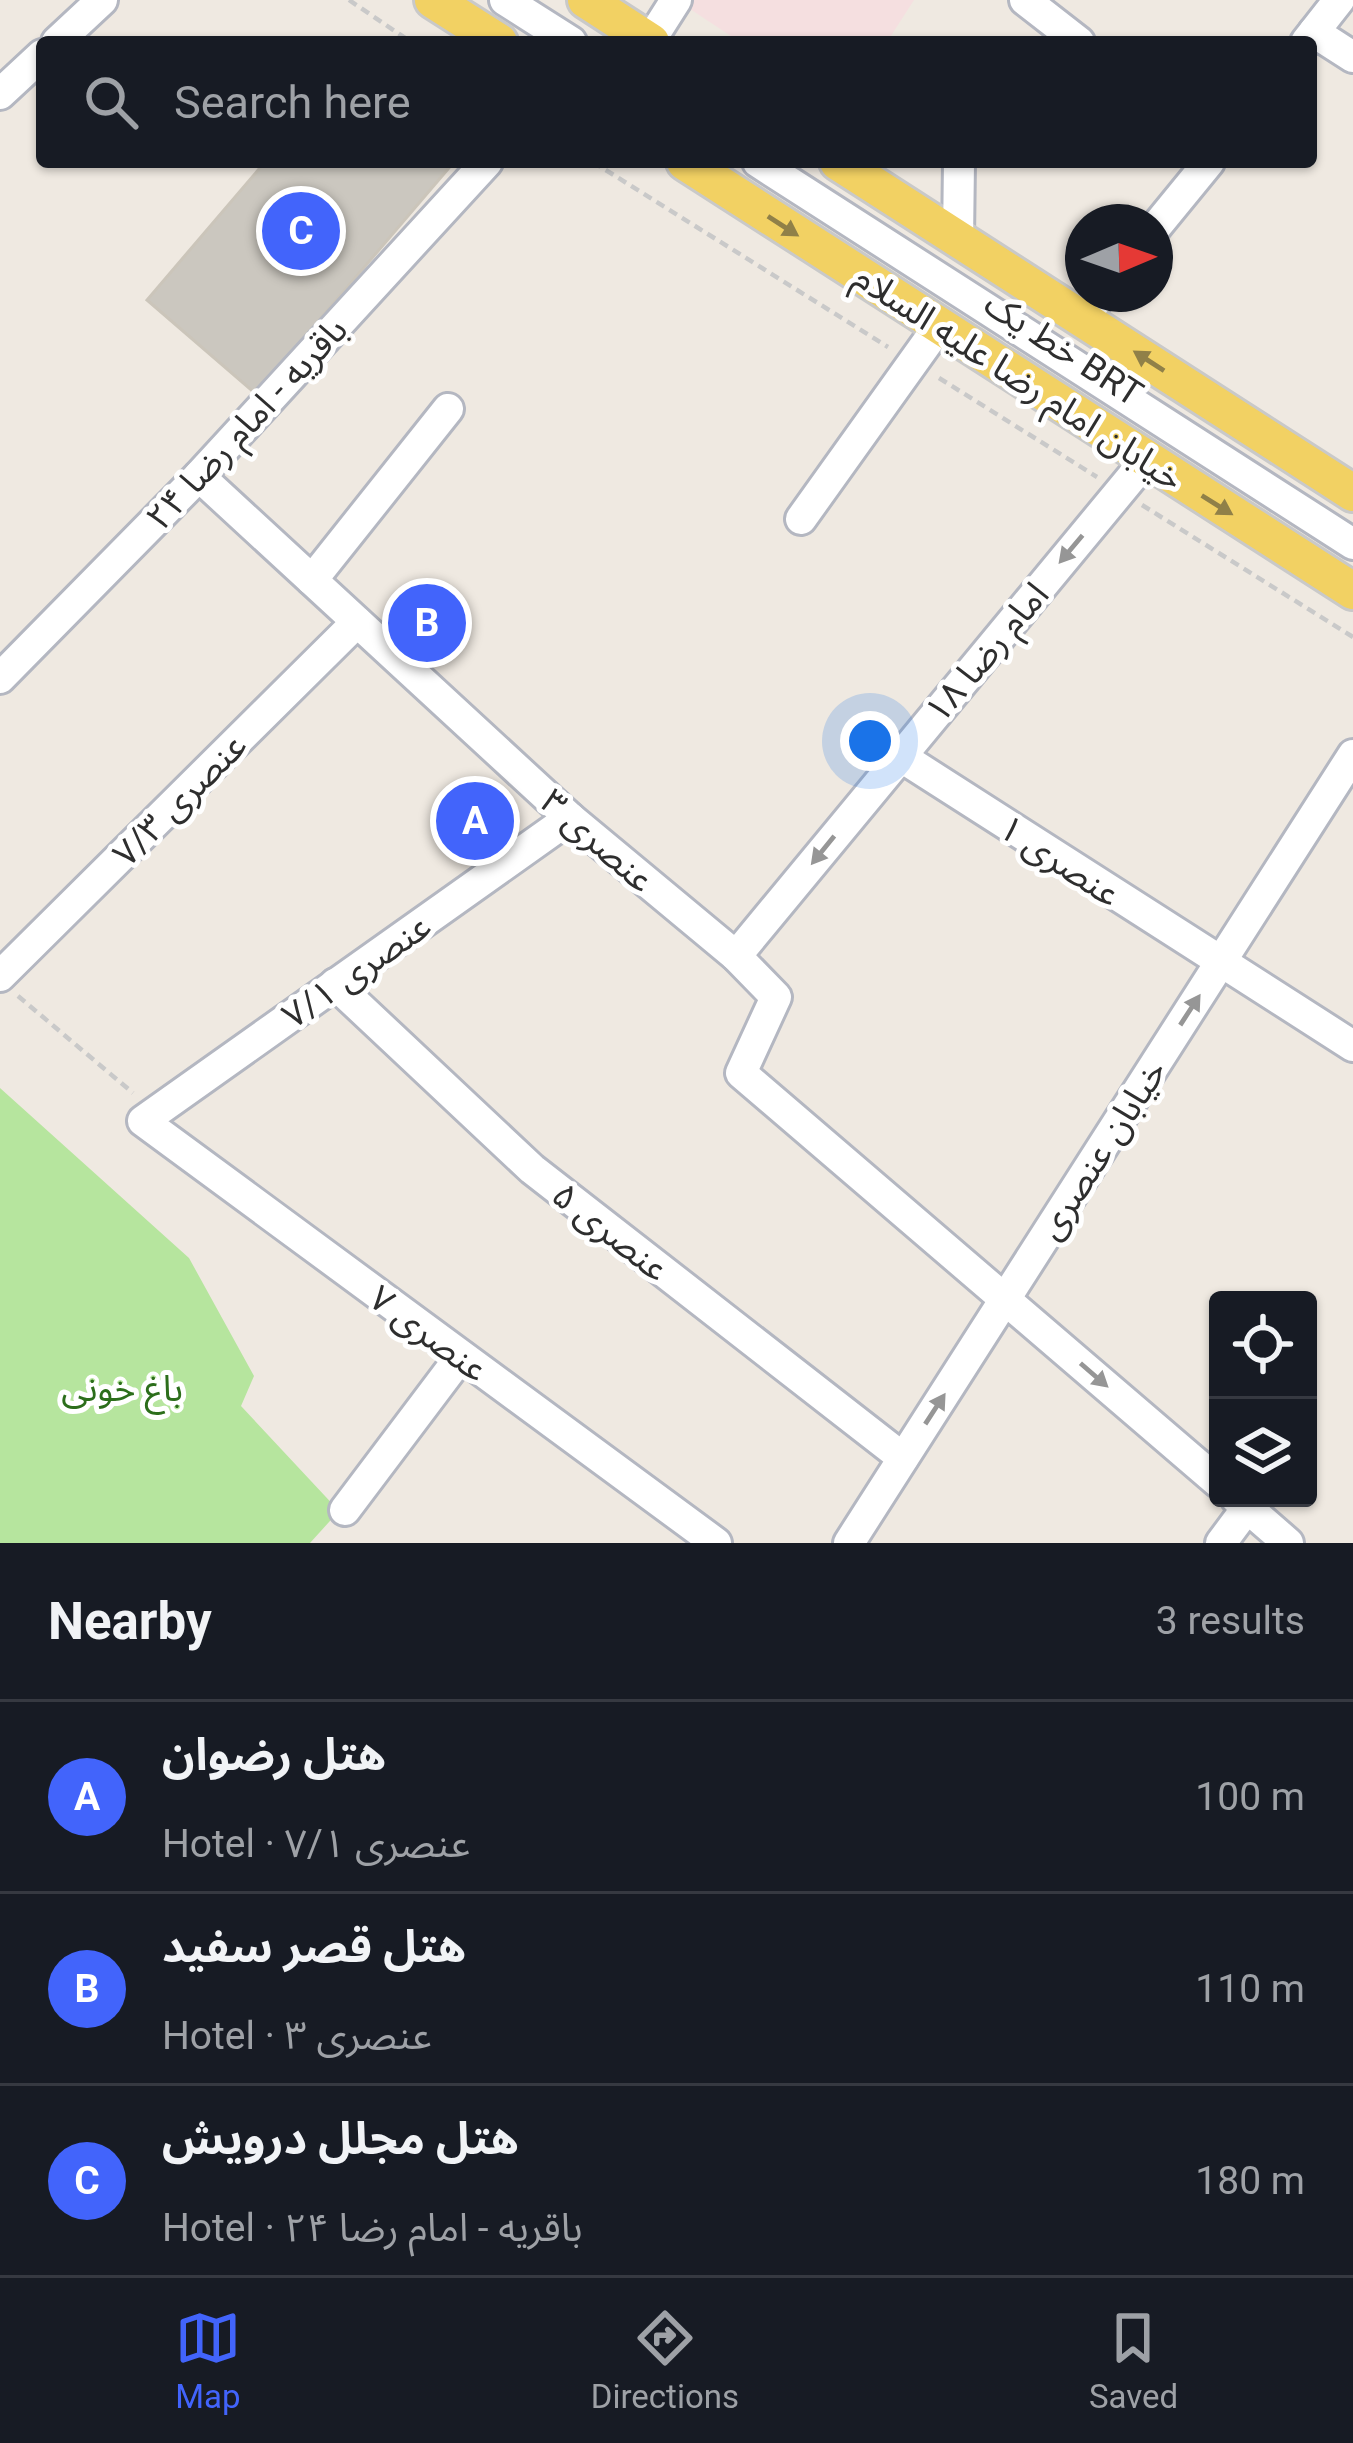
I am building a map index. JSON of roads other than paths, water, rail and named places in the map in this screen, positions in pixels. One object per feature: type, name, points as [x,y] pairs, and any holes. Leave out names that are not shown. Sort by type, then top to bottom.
[{"type":"main road","points":[[433,0],[490,36]]},
{"type":"main road","points":[[586,0],[642,36]]},
{"type":"main road","name":"خیابان امام رضا علیه السلام","points":[[694,168],[1353,591]]},
{"type":"main road","points":[[847,168],[958,239],[1065,292]]},
{"type":"main road","points":[[1100,312],[1353,493]]},
{"type":"street","points":[[63,36],[102,0]]},
{"type":"street","points":[[505,0],[562,36]]},
{"type":"street","points":[[524,0],[581,36]]},
{"type":"street","points":[[655,36],[676,0]]},
{"type":"street","points":[[1025,0],[1071,36]]},
{"type":"street","points":[[1311,36],[1339,0]]},
{"type":"street","points":[[1317,40],[1353,57]]},
{"type":"street","points":[[0,94],[36,61]]},
{"type":"street","name":"باقریه - امام رضا ۲۴","points":[[0,678],[199,476],[481,168]]},
{"type":"street","name":"خط یک BRT","points":[[767,168],[1353,544]]},
{"type":"street","name":"خط یک BRT","points":[[785,168],[1353,534]]},
{"type":"street","points":[[958,239],[959,168]]},
{"type":"street","points":[[1173,206],[1204,168]]},
{"type":"street","points":[[800,519],[939,326]]},
{"type":"street","points":[[312,580],[448,409]]},
{"type":"street","name":"امام رضا ۱۸","points":[[736,956],[1146,460]]},
{"type":"street","name":"عنصری ۳","points":[[199,476],[570,818],[736,956],[776,997],[741,1073],[1005,1298]]},
{"type":"street","name":"عنصری ۷/۳","points":[[9,986],[357,622]]},
{"type":"street","name":"خیابان عنصری","points":[[849,1543],[1353,755]]},
{"type":"street","name":"عنصری ۱","points":[[900,756],[1353,1046]]},
{"type":"street","name":"عنصری ۷/۱","points":[[149,1117],[570,818]]},
{"type":"street","name":"عنصری ۵","points":[[335,984],[532,1169],[903,1458]]},
{"type":"street","name":"عنصری ۷","points":[[149,1117],[461,1356],[716,1543]]},
{"type":"street","points":[[1005,1298],[1209,1475]]},
{"type":"street","points":[[345,1510],[461,1356]]},
{"type":"street","points":[[1221,1543],[1240,1507]]},
{"type":"street","points":[[1247,1507],[1288,1543]]},
{"type":"place","name":"هتل مجلل درویش","points":[[301,231]]},
{"type":"place","name":"هتل قصر سفید","points":[[427,623]]},
{"type":"place","name":"هتل رضوان","points":[[475,821]]},
{"type":"park label","name":"باغ خونی","points":[[122,1388]]}]
